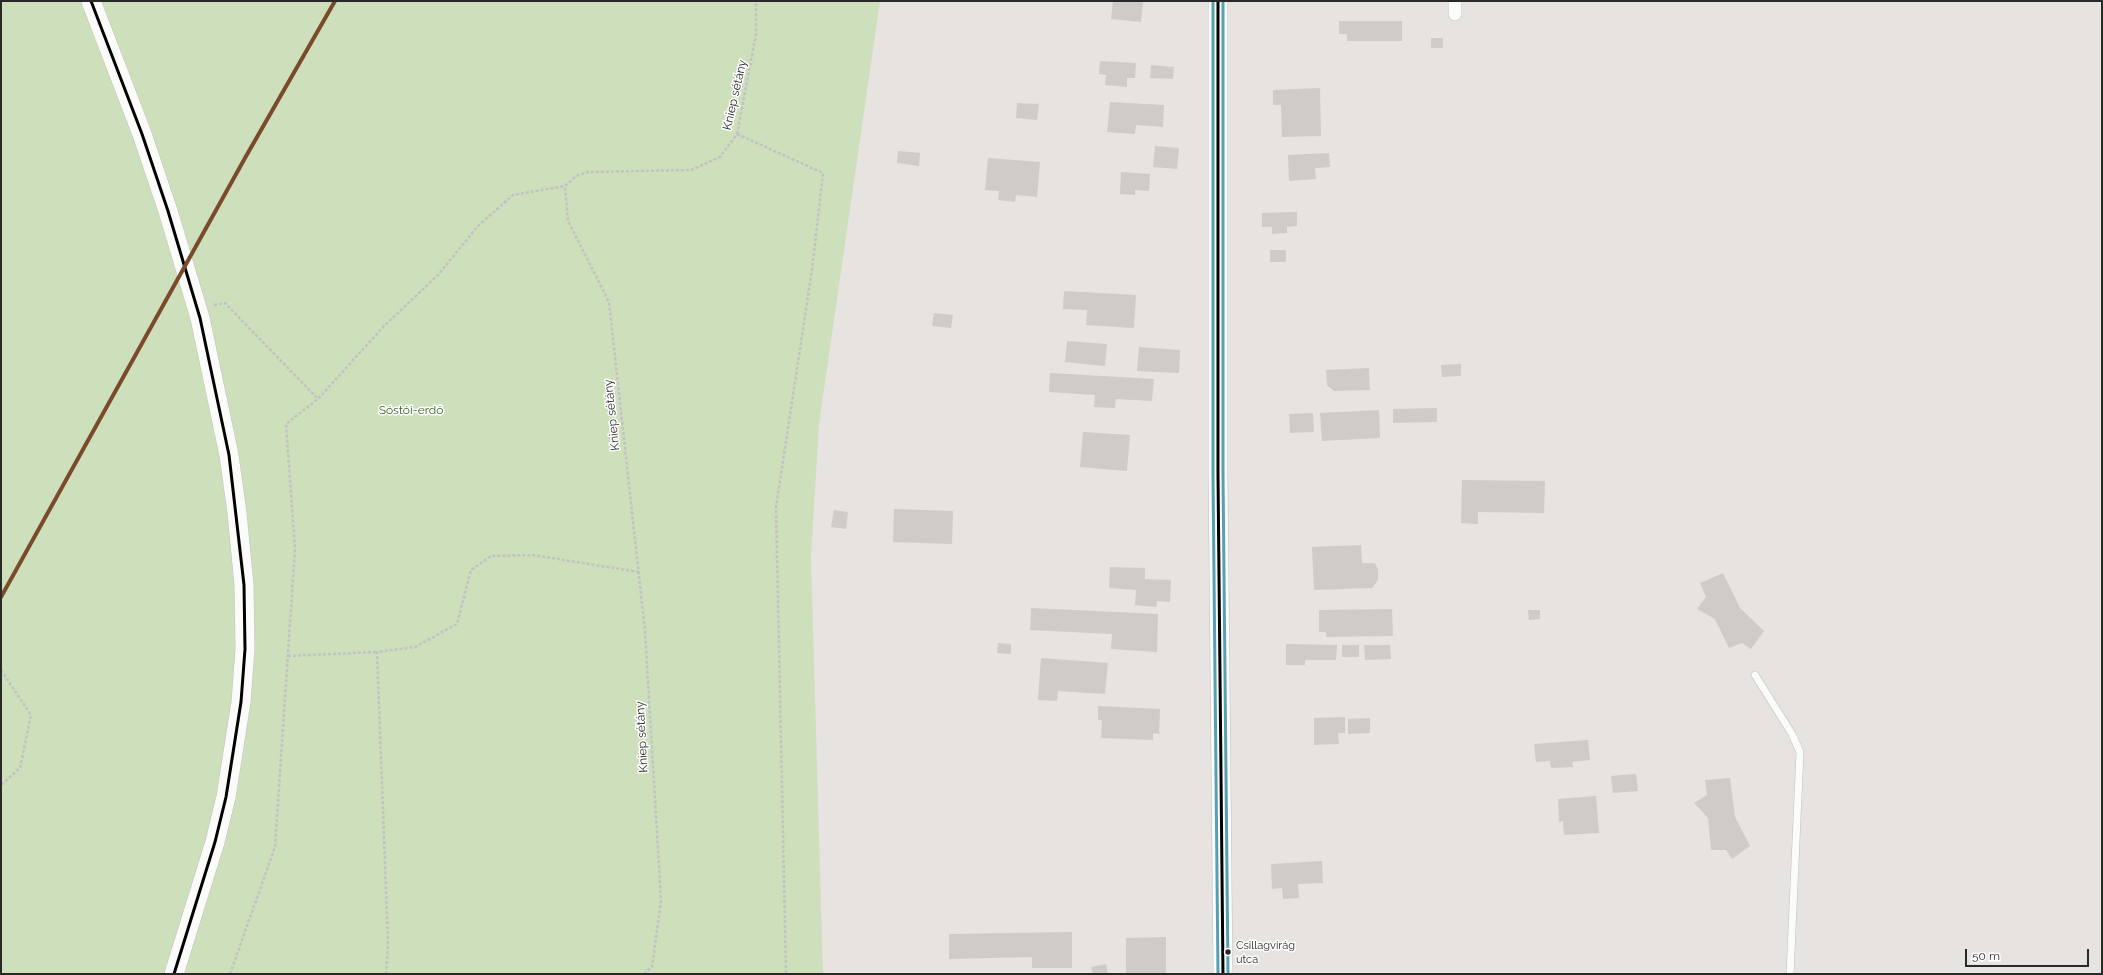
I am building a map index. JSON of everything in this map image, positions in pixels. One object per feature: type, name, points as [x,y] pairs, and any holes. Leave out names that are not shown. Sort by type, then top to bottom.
[{"type":"main road","points":[[91,1],[142,134],[168,211],[200,318],[229,455],[237,513],[244,585],[245,649],[241,702],[226,797],[215,842],[174,974]]},
{"type":"main road","points":[[1218,1],[1218,475],[1223,974]]},
{"type":"street","points":[[1455,1],[1455,14]]},
{"type":"lane","points":[[1755,675],[1792,734],[1800,752],[1790,974]]},
{"type":"path","name":"Kniep sétány","points":[[644,974],[652,967],[661,900],[645,631],[609,302],[568,221],[565,186],[576,176],[588,172],[691,170],[720,157],[737,134],[756,34],[756,1]]},
{"type":"path","points":[[737,134],[823,172],[812,270],[776,507],[786,974]]},
{"type":"path","points":[[230,974],[275,847],[295,549],[286,424],[318,400],[384,326],[438,275],[478,226],[507,200],[513,195],[565,186]]},
{"type":"path","points":[[224,302],[318,400]]},
{"type":"path","points":[[288,656],[377,652],[415,648],[457,624],[471,570],[491,556],[533,555],[639,572]]},
{"type":"path","points":[[377,652],[388,944],[386,974]]},
{"type":"path","points":[[1,670],[30,715],[20,768],[1,785]]},
{"type":"green space","name":"Sóstói-erdő","points":[[1,1],[880,1],[819,424],[811,557],[823,974],[1,974]]},
{"type":"building","points":[[1113,1],[1143,1],[1141,22],[1111,19]]},
{"type":"building","points":[[1339,21],[1402,21],[1402,41],[1347,41],[1347,34],[1339,34]]},
{"type":"building","points":[[1431,38],[1443,38],[1443,48],[1431,48]]},
{"type":"building","points":[[1100,61],[1136,63],[1135,78],[1127,78],[1127,87],[1105,85],[1106,75],[1099,74]]},
{"type":"building","points":[[1151,65],[1174,67],[1173,79],[1150,78]]},
{"type":"building","points":[[1320,88],[1321,136],[1282,137],[1281,105],[1273,105],[1273,90]]},
{"type":"building","points":[[1110,102],[1164,105],[1163,127],[1136,125],[1135,134],[1107,132]]},
{"type":"building","points":[[1017,103],[1039,104],[1037,120],[1016,118]]},
{"type":"building","points":[[1155,146],[1179,148],[1177,169],[1153,167]]},
{"type":"building","points":[[898,151],[920,153],[919,166],[897,163]]},
{"type":"building","points":[[1329,153],[1330,167],[1315,168],[1316,179],[1289,181],[1288,155]]},
{"type":"building","points":[[988,158],[1040,162],[1037,197],[1016,195],[1015,202],[998,200],[999,191],[985,190]]},
{"type":"building","points":[[1121,172],[1150,174],[1149,191],[1135,190],[1135,195],[1120,194]]},
{"type":"building","points":[[1297,212],[1297,226],[1287,227],[1287,233],[1272,234],[1272,227],[1262,227],[1262,213]]},
{"type":"building","points":[[1270,250],[1286,250],[1286,262],[1270,262]]},
{"type":"building","points":[[1064,291],[1136,295],[1134,328],[1086,325],[1087,310],[1063,309]]},
{"type":"building","points":[[934,313],[953,315],[951,328],[932,326]]},
{"type":"building","points":[[1067,341],[1107,344],[1105,366],[1065,362]]},
{"type":"building","points":[[1139,347],[1180,350],[1179,373],[1137,371]]},
{"type":"building","points":[[1461,364],[1461,376],[1442,377],[1441,365]]},
{"type":"building","points":[[1369,368],[1370,390],[1334,391],[1327,385],[1326,370]]},
{"type":"building","points":[[1050,373],[1154,379],[1152,401],[1116,399],[1115,408],[1094,407],[1095,395],[1049,392]]},
{"type":"building","points":[[1437,408],[1437,422],[1393,423],[1393,409]]},
{"type":"building","points":[[1379,410],[1380,438],[1322,441],[1320,413]]},
{"type":"building","points":[[1313,413],[1314,432],[1290,433],[1289,414]]},
{"type":"building","points":[[1083,432],[1130,435],[1127,471],[1080,467]]},
{"type":"building","points":[[1462,480],[1545,481],[1544,513],[1478,512],[1478,524],[1461,523]]},
{"type":"building","points":[[894,509],[953,511],[952,544],[893,542]]},
{"type":"building","points":[[834,510],[848,512],[846,529],[831,527]]},
{"type":"building","points":[[1361,545],[1362,563],[1375,563],[1378,570],[1378,580],[1372,588],[1314,590],[1312,547]]},
{"type":"building","points":[[1110,567],[1145,568],[1145,579],[1171,580],[1170,602],[1157,601],[1156,607],[1135,605],[1136,590],[1109,588]]},
{"type":"building","points":[[1723,573],[1740,608],[1764,631],[1751,649],[1742,643],[1729,648],[1715,619],[1697,609],[1706,597],[1700,583]]},
{"type":"building","points":[[1031,608],[1158,614],[1157,652],[1111,649],[1112,634],[1030,630]]},
{"type":"building","points":[[1392,609],[1393,636],[1326,637],[1326,632],[1319,632],[1319,610]]},
{"type":"building","points":[[1528,610],[1540,610],[1540,619],[1529,620]]},
{"type":"building","points":[[998,643],[1011,644],[1011,654],[997,653]]},
{"type":"building","points":[[1286,644],[1337,645],[1336,660],[1305,660],[1305,665],[1286,665]]},
{"type":"building","points":[[1342,645],[1359,645],[1359,657],[1342,657]]},
{"type":"building","points":[[1364,645],[1390,645],[1391,659],[1365,660]]},
{"type":"building","points":[[1041,658],[1108,663],[1105,694],[1058,691],[1057,701],[1038,700]]},
{"type":"building","points":[[1098,706],[1160,709],[1159,734],[1153,733],[1153,740],[1101,738],[1102,720],[1098,720]]},
{"type":"building","points":[[1345,717],[1345,733],[1338,733],[1339,744],[1314,745],[1314,718]]},
{"type":"building","points":[[1370,718],[1370,733],[1348,734],[1348,719]]},
{"type":"building","points":[[1588,740],[1590,760],[1572,762],[1573,767],[1551,768],[1550,761],[1536,762],[1534,744]]},
{"type":"building","points":[[1636,774],[1638,791],[1613,793],[1611,776]]},
{"type":"building","points":[[1730,778],[1735,817],[1750,846],[1732,859],[1726,850],[1711,850],[1708,818],[1694,803],[1707,795],[1705,780]]},
{"type":"building","points":[[1596,796],[1599,833],[1564,835],[1563,821],[1559,822],[1558,799]]},
{"type":"building","points":[[1322,861],[1323,883],[1298,884],[1299,898],[1283,899],[1282,888],[1272,889],[1271,864]]},
{"type":"building","points":[[1072,932],[1072,968],[1032,968],[1032,957],[949,959],[949,934]]},
{"type":"building","points":[[1166,937],[1166,973],[1126,973],[1126,938]]},
{"type":"building","points":[[1106,964],[1108,974],[1093,974],[1091,967]]},
{"type":"transit line","points":[[91,1],[142,134],[168,211],[200,318],[229,455],[244,585],[245,649],[241,702],[226,797],[215,842],[174,974]]},
{"type":"transit line","points":[[1,597],[245,158],[335,1]]},
{"type":"transit line","points":[[1213,1],[1213,475],[1218,974]]},
{"type":"transit line","points":[[1218,1],[1218,475],[1223,974]]},
{"type":"transit line","points":[[1223,1],[1223,475],[1228,974]]},
{"type":"place","name":"Csillagvirág utca","points":[[1228,952]]}]
